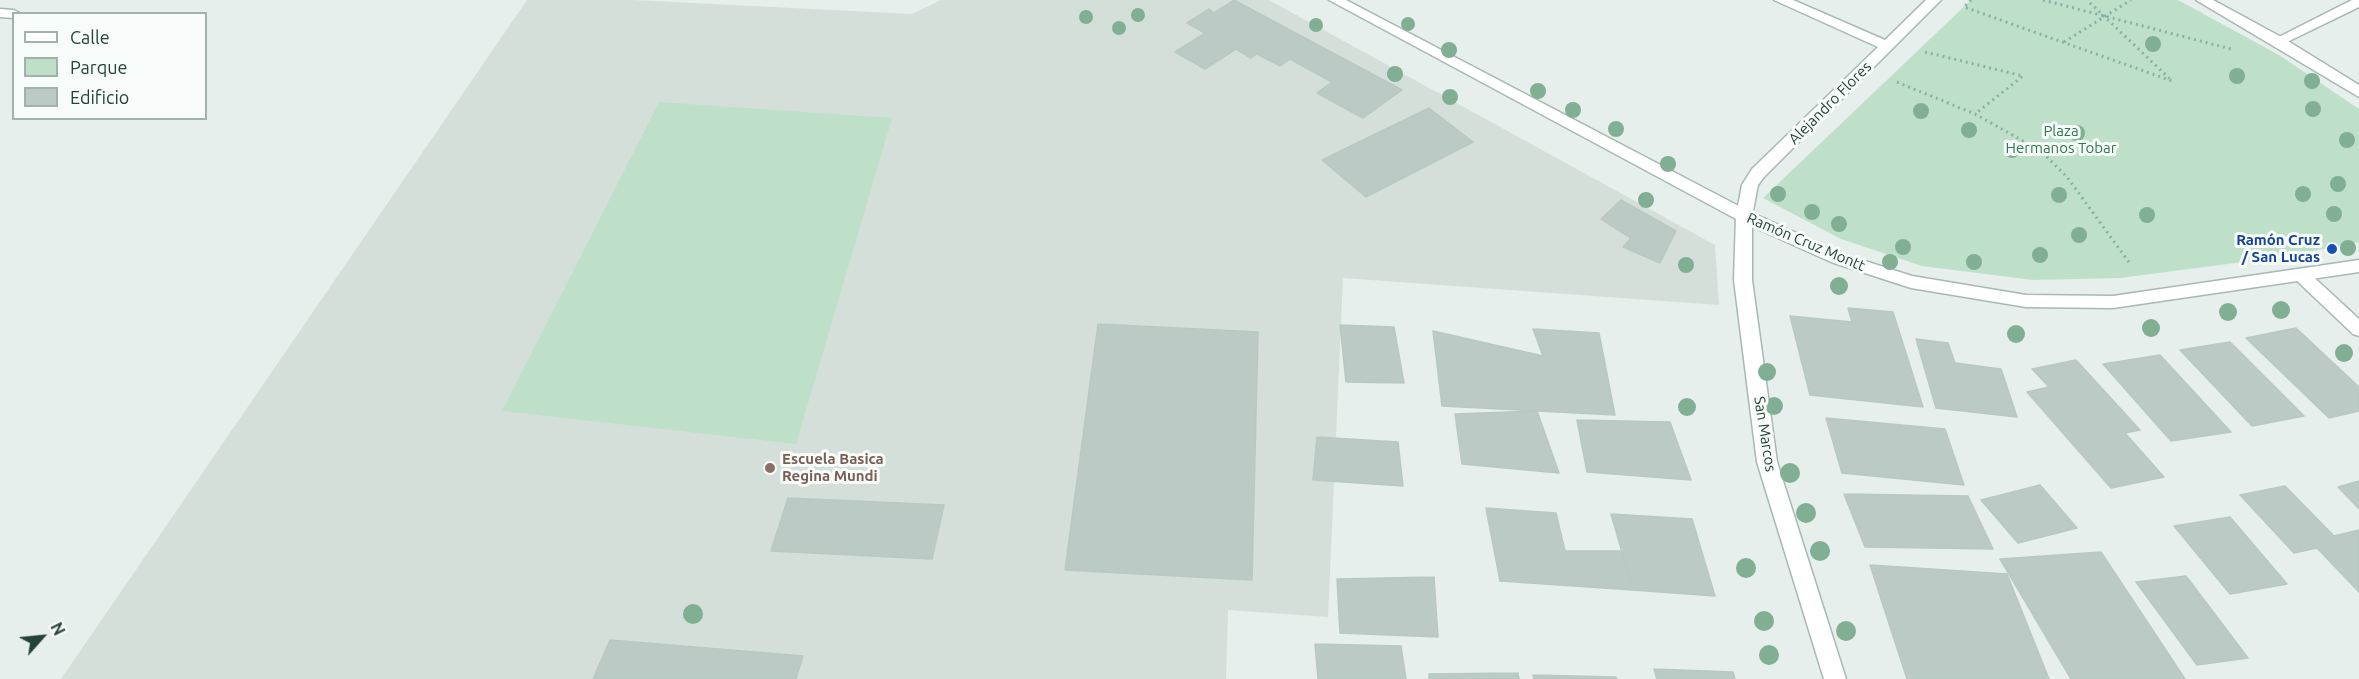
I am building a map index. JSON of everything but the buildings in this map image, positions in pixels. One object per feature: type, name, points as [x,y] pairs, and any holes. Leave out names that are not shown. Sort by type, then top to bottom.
[{"type":"street","name":"Ramón Cruz Montt","points":[[1336,0],[1744,216],[1811,247],[1876,271],[1947,290],[2026,301],[2113,302],[2359,266]]},
{"type":"street","points":[[1781,0],[1887,46]]},
{"type":"street","name":"Alejandro Flores","points":[[1744,216],[1750,184],[1758,173],[1934,0]]},
{"type":"street","points":[[2203,0],[2278,41],[2359,92]]},
{"type":"street","points":[[2278,41],[2359,2]]},
{"type":"street","name":"San Marcos","points":[[1744,216],[1743,280],[1767,462],[1835,679]]},
{"type":"street","points":[[2301,276],[2359,329]]},
{"type":"path","points":[[1971,0],[1964,7],[2172,81],[2087,0]]},
{"type":"path","points":[[2043,0],[2240,51]]},
{"type":"path","points":[[2063,42],[2131,0]]},
{"type":"path","points":[[1924,52],[2023,76],[1975,114]]},
{"type":"path","points":[[1897,82],[1975,114],[2041,151],[2081,195],[2131,265]]},
{"type":"shaded area","name":"Escuela Basica Regina Mundi","points":[[527,0],[633,0],[912,14],[941,0],[1269,0],[1715,245],[1719,305],[1343,278],[1328,617],[1228,610],[1226,679],[61,679]]},
{"type":"green space","name":"Plaza Hermanos Tobar","points":[[1971,0],[2178,0],[2279,55],[2359,109],[2359,242],[2281,257],[2120,278],[2033,280],[1922,266],[1841,239],[1763,198]]},
{"type":"green space","points":[[659,102],[892,118],[796,444],[502,411]]},
{"type":"place","name":"Ramón Cruz / San Lucas","points":[[2332,249]]},
{"type":"place","name":"Escuela Basica Regina Mundi","points":[[770,468]]}]
